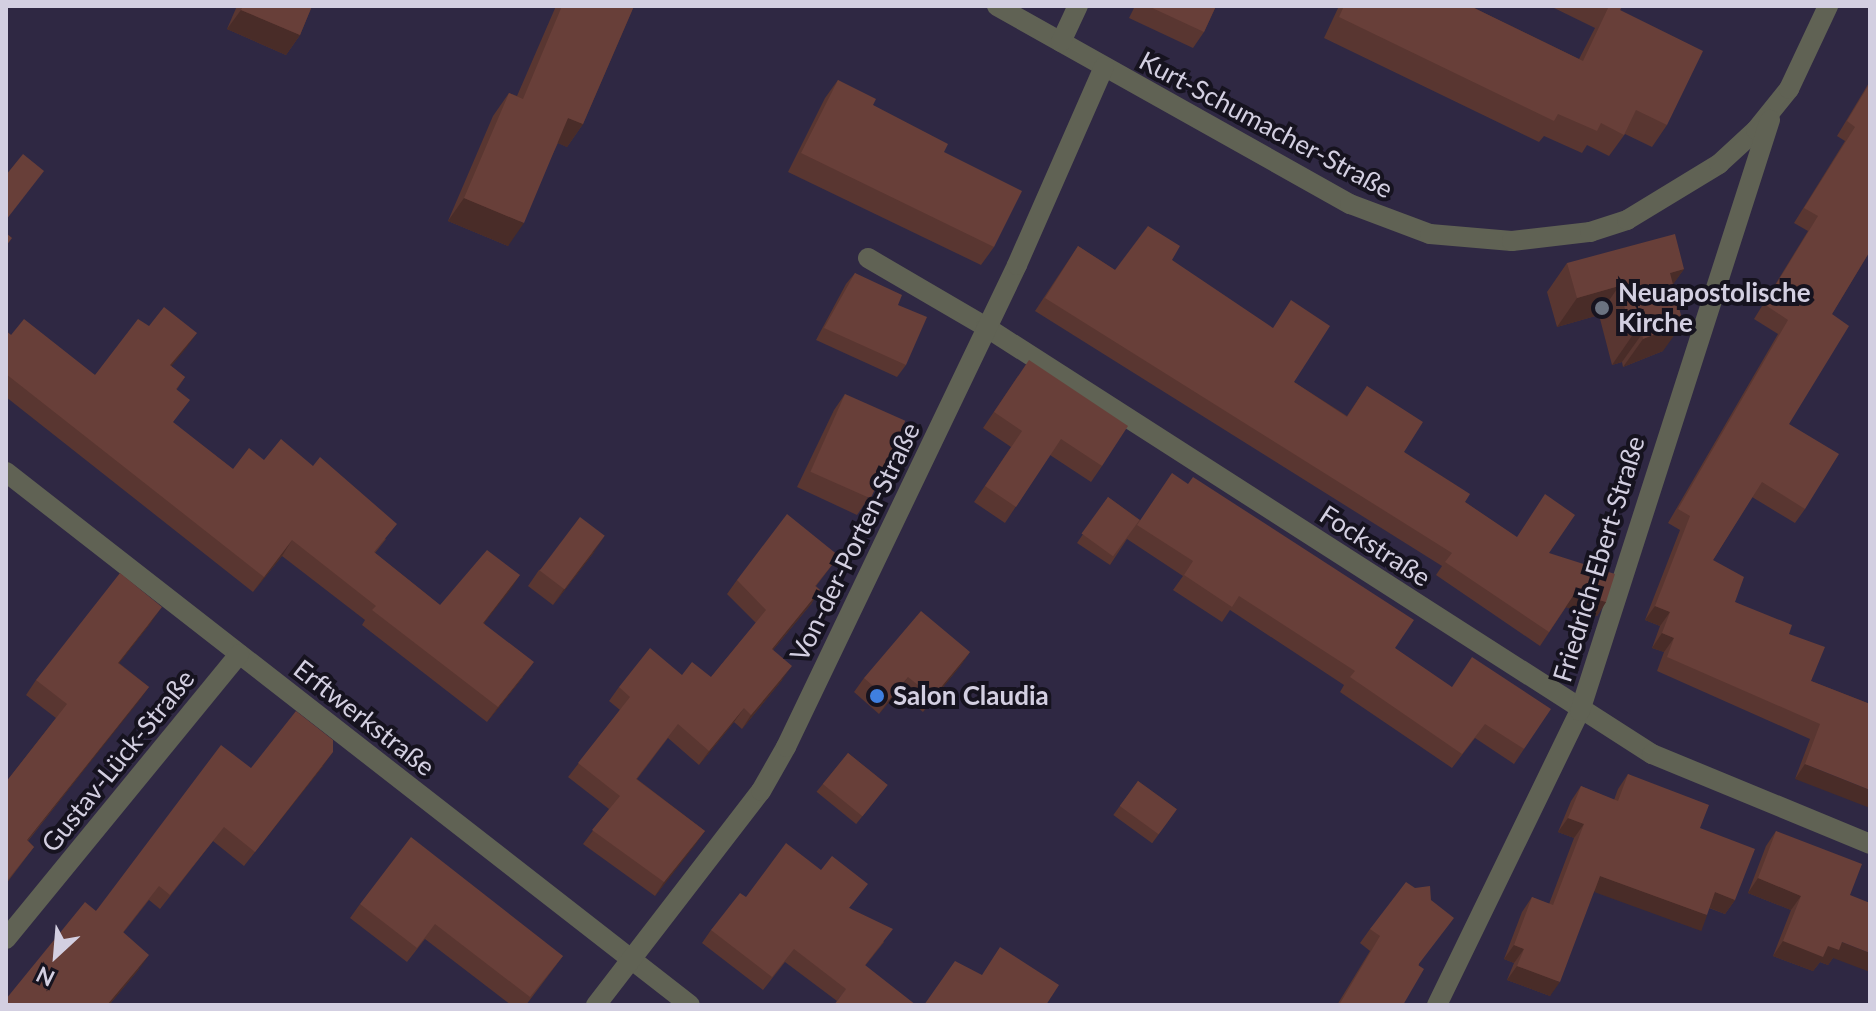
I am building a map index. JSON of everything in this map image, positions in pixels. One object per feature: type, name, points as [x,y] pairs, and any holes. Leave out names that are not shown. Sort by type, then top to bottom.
[{"type":"street","name":"Kurt-Schumacher-Straße","points":[[997,6],[1350,204],[1430,234],[1471,240],[1550,239],[1627,220],[1719,164],[1772,112],[1805,61],[1828,6]]},
{"type":"street","points":[[1061,42],[1078,6]]},
{"type":"street","name":"Von-der-Porten-Straße","points":[[596,1005],[773,771],[986,327],[1104,67]]},
{"type":"street","name":"Friedrich-Ebert-Straße","points":[[1437,1005],[1580,711],[1772,112]]},
{"type":"street","name":"Fockstraße","points":[[868,258],[986,327],[1580,711],[1689,773],[1870,844]]},
{"type":"street","name":"Erftwerkstraße","points":[[6,472],[690,1005]]},
{"type":"street","name":"Gustav-Lück-Straße","points":[[6,939],[239,654]]},
{"type":"building","points":[[243,6],[312,6],[300,35],[241,10]]},
{"type":"building","points":[[562,6],[634,6],[583,124],[568,118],[524,223],[464,198],[509,93],[523,99]]},
{"type":"building","points":[[1148,6],[1216,6],[1204,32]]},
{"type":"building","points":[[1344,6],[1470,6],[1583,61],[1609,6],[1622,6],[1620,10],[1703,51],[1667,125],[1636,110],[1624,135],[1601,123],[1597,131],[1558,114],[1554,121],[1339,17]]},
{"type":"building","points":[[838,80],[876,99],[873,105],[948,144],[944,152],[1022,191],[994,247],[801,153]]},
{"type":"building","points":[[1870,83],[1870,251],[1832,314],[1849,326],[1789,424],[1839,454],[1805,509],[1762,482],[1713,560],[1744,577],[1735,602],[1792,625],[1789,634],[1825,647],[1811,681],[1870,704],[1870,790],[1805,764],[1820,724],[1667,657],[1674,638],[1662,633],[1670,612],[1655,606],[1690,516],[1678,509],[1788,320],[1764,304],[1818,216],[1804,208],[1855,127],[1847,121]]},
{"type":"building","points":[[23,154],[44,171],[6,220],[6,175]]},
{"type":"building","points":[[1148,226],[1180,246],[1172,260],[1273,328],[1291,300],[1330,326],[1294,382],[1347,417],[1367,386],[1423,422],[1404,452],[1470,494],[1465,502],[1517,537],[1545,494],[1575,515],[1549,553],[1615,574],[1606,602],[1575,593],[1549,632],[1445,562],[1452,553],[1045,298],[1078,246],[1115,270]]},
{"type":"building","points":[[1675,234],[1684,269],[1670,273],[1683,323],[1643,339],[1642,334],[1632,336],[1619,286],[1577,298],[1567,263]]},
{"type":"building","points":[[855,273],[902,295],[898,305],[927,317],[906,365],[824,328]]},
{"type":"building","points":[[164,307],[197,333],[170,365],[185,377],[176,389],[190,400],[173,422],[233,469],[249,448],[264,460],[281,439],[313,466],[320,457],[397,524],[374,552],[440,605],[487,550],[520,575],[483,623],[534,662],[498,707],[372,610],[376,606],[292,540],[264,577],[6,374],[6,331],[11,335],[24,319],[95,375],[138,319],[149,326]]},
{"type":"building","points":[[1029,360],[1128,426],[1102,466],[1061,439],[1016,507],[985,486],[1022,431],[994,412]]},
{"type":"building","points":[[845,394],[905,421],[871,498],[810,472]]},
{"type":"building","points":[[1172,473],[1188,484],[1193,477],[1414,620],[1395,648],[1452,687],[1472,657],[1551,709],[1524,749],[1485,724],[1462,754],[1350,677],[1355,671],[1239,596],[1232,607],[1184,575],[1193,561],[1137,525]]},
{"type":"building","points":[[1108,497],[1140,520],[1113,556],[1082,533]]},
{"type":"building","points":[[787,514],[839,556],[815,586],[820,590],[772,649],[792,666],[751,715],[744,708],[709,751],[678,724],[636,779],[705,831],[664,882],[592,830],[620,796],[578,763],[630,697],[619,687],[650,648],[682,675],[692,662],[711,677],[766,610],[737,580]]},
{"type":"building","points":[[580,517],[605,536],[564,589],[540,571]]},
{"type":"building","points":[[120,573],[162,607],[118,663],[149,687],[27,840],[34,847],[6,882],[6,782],[67,704],[36,680]]},
{"type":"building","points":[[921,611],[970,652],[933,697],[908,677],[889,700],[864,678]]},
{"type":"building","points":[[296,711],[333,740],[333,752],[255,852],[224,827],[170,895],[159,886],[123,932],[149,955],[107,1005],[6,1005],[6,999],[85,902],[96,911],[221,745],[251,768]]},
{"type":"building","points":[[848,753],[888,785],[862,816],[823,784]]},
{"type":"building","points":[[1628,774],[1709,805],[1700,828],[1755,849],[1735,900],[1715,892],[1707,915],[1600,876],[1560,982],[1517,966],[1524,949],[1514,945],[1532,897],[1553,905],[1584,824],[1568,818],[1581,786],[1618,801]]},
{"type":"building","points":[[1138,781],[1177,809],[1159,834],[1120,806]]},
{"type":"building","points":[[1776,831],[1862,864],[1850,895],[1870,903],[1870,953],[1842,942],[1839,950],[1828,946],[1823,957],[1783,941],[1801,896],[1758,878]]},
{"type":"building","points":[[411,837],[563,956],[530,997],[435,924],[417,948],[360,904]]},
{"type":"building","points":[[786,843],[821,870],[832,856],[868,884],[849,908],[893,929],[865,965],[916,1005],[834,1005],[846,989],[794,949],[772,977],[711,930],[740,893],[746,897]]},
{"type":"building","points":[[1406,882],[1415,888],[1430,886],[1431,900],[1454,918],[1418,965],[1424,969],[1403,1005],[1339,1005],[1380,936],[1370,929]]},
{"type":"building","points":[[1000,947],[1059,985],[1046,1005],[924,1005],[955,961],[982,975]]},
{"type":"place","name":"Neuapostolische Kirche","points":[[1602,308]]},
{"type":"place","name":"Salon Claudia","points":[[877,696]]}]
